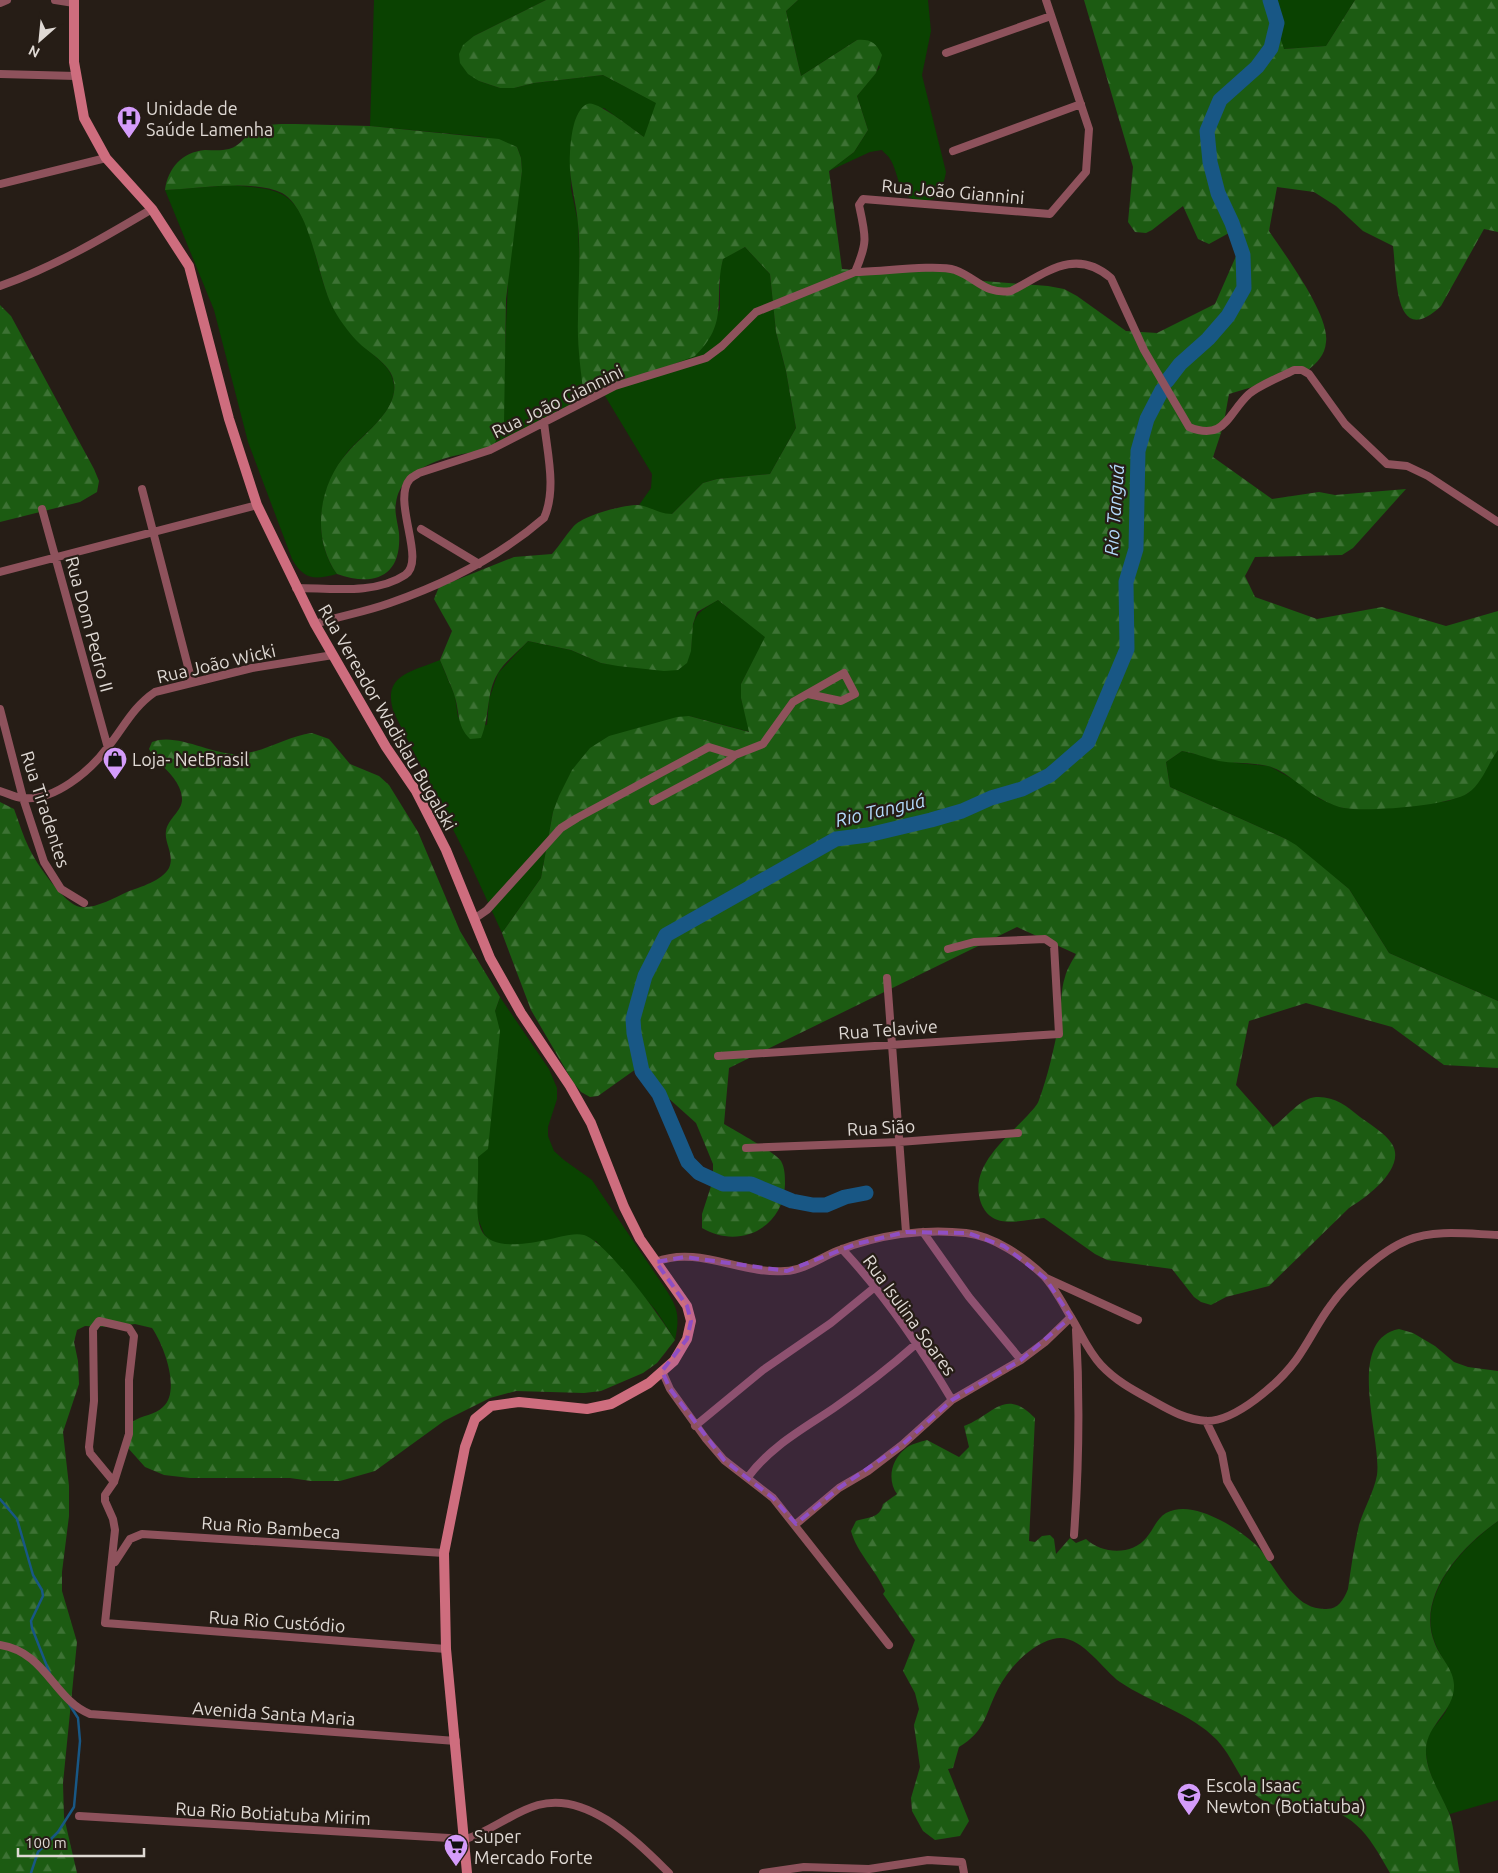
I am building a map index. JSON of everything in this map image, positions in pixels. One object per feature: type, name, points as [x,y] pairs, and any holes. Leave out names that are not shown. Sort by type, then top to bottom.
[{"type":"main road","name":"Rua Vereador Wadislau Bugalski","points":[[74,2],[74,62],[84,118],[106,158],[152,209],[189,266],[229,419],[257,505],[315,624],[386,747],[416,791],[446,850],[490,958],[521,1013],[570,1086],[591,1123],[624,1206],[640,1239],[687,1306],[691,1321],[687,1339],[674,1360],[649,1383],[611,1404],[587,1409],[519,1402],[491,1406],[474,1419],[465,1447],[444,1553],[446,1648],[466,1839],[467,1873]]},
{"type":"street","points":[[0,3],[7,0]]},
{"type":"street","points":[[55,0],[74,2]]},
{"type":"street","name":"Rua João Giannini","points":[[296,588],[368,586],[382,584],[406,574],[411,568],[412,560],[406,516],[405,490],[409,480],[419,473],[490,450],[615,386],[706,358],[722,346],[756,312],[855,272],[865,247],[865,234],[858,206],[863,199],[1050,214],[1086,172],[1089,129],[1046,0]]},
{"type":"street","points":[[946,53],[1051,16]]},
{"type":"street","points":[[0,74],[76,76]]},
{"type":"street","points":[[953,151],[1081,104]]},
{"type":"street","points":[[0,184],[106,158]]},
{"type":"street","points":[[0,286],[32,275],[84,249],[152,209]]},
{"type":"street","points":[[855,272],[947,268],[970,278],[988,290],[1000,292],[1011,290],[1070,262],[1086,263],[1102,270],[1110,278],[1144,350],[1189,427],[1200,432],[1213,432],[1230,419],[1250,393],[1294,370],[1302,370],[1309,374],[1345,424],[1387,464],[1407,466],[1428,476],[1498,522]]},
{"type":"street","points":[[315,624],[388,604],[438,585],[479,564],[544,518],[548,509],[550,483],[544,422]]},
{"type":"street","points":[[142,489],[192,682]]},
{"type":"street","points":[[0,572],[257,505]]},
{"type":"street","name":"Rua Dom Pedro II","points":[[42,509],[108,748]]},
{"type":"street","points":[[421,529],[479,564]]},
{"type":"street","name":"Rua João Wicki","points":[[0,791],[23,798],[55,792],[90,767],[108,748],[142,702],[155,692],[252,668],[333,655]]},
{"type":"street","points":[[654,801],[728,761],[735,755],[763,744],[793,702],[844,673],[855,694],[841,702],[808,694]]},
{"type":"street","name":"Rua Tiradentes","points":[[0,709],[23,798],[44,862],[61,889],[84,904]]},
{"type":"street","points":[[474,919],[487,910],[561,828],[709,747],[735,755]]},
{"type":"street","name":"Rua Telavive","points":[[718,1056],[892,1043],[1059,1034],[1054,945],[1045,939],[992,941],[974,942],[948,949]]},
{"type":"street","points":[[887,978],[906,1232]]},
{"type":"street","name":"Rua Sião","points":[[746,1148],[899,1142],[1018,1133]]},
{"type":"street","points":[[656,1262],[669,1256],[685,1257],[770,1271],[787,1271],[803,1267],[842,1249],[906,1232],[968,1233],[1004,1246],[1045,1278],[1138,1320]]},
{"type":"street","points":[[923,1232],[969,1297],[1021,1360]]},
{"type":"street","points":[[1045,1278],[1071,1317],[1076,1330],[1100,1364],[1124,1385],[1181,1416],[1206,1421],[1224,1418],[1252,1404],[1295,1362],[1332,1302],[1382,1254],[1408,1240],[1417,1238],[1444,1234],[1498,1235]]},
{"type":"street","name":"Rua Isulina Soares","points":[[842,1249],[875,1287],[916,1344],[952,1400]]},
{"type":"street","points":[[695,1426],[764,1370],[831,1323],[875,1287]]},
{"type":"street","points":[[796,1524],[839,1488],[868,1471],[902,1445],[952,1400],[1021,1360],[1045,1342],[1071,1317]]},
{"type":"street","points":[[113,1566],[115,1530],[105,1501],[105,1495],[114,1482],[130,1426],[130,1380],[134,1336],[129,1328],[99,1321],[93,1328],[94,1401],[89,1447],[90,1453],[114,1482]]},
{"type":"street","points":[[1074,1535],[1079,1462],[1080,1401],[1076,1330]]},
{"type":"street","points":[[748,1477],[757,1464],[781,1443],[870,1383],[916,1344]]},
{"type":"street","points":[[662,1371],[670,1389],[695,1426],[724,1460],[773,1498],[796,1524],[889,1645]]},
{"type":"street","points":[[1206,1421],[1222,1454],[1227,1481],[1270,1558]]},
{"type":"street","name":"Rua Rio Bambeca","points":[[113,1566],[130,1538],[142,1534],[444,1553]]},
{"type":"street","name":"Rua Rio Custódio","points":[[113,1566],[105,1623],[446,1648]]},
{"type":"street","name":"Avenida Santa Maria","points":[[0,1645],[10,1647],[25,1654],[42,1668],[73,1704],[90,1714],[456,1741]]},
{"type":"street","points":[[466,1839],[482,1834],[538,1805],[556,1802],[582,1807],[628,1832],[669,1873]]},
{"type":"street","name":"Rua Rio Botiatuba Mirim","points":[[78,1816],[466,1839]]},
{"type":"street","points":[[763,1873],[804,1867],[869,1869],[928,1860],[962,1862],[964,1873]]},
{"type":"highlighted area","points":[[906,1232],[968,1233],[1004,1246],[1045,1278],[1071,1317],[1021,1360],[952,1400],[902,1445],[839,1488],[796,1524],[773,1498],[724,1460],[670,1389],[662,1371],[687,1339],[691,1321],[687,1306],[656,1262],[685,1257],[787,1271],[856,1244]]},
{"type":"green space","points":[[374,0],[546,0],[474,36],[479,81],[500,88],[514,88],[534,83],[603,75],[657,103],[645,138],[604,108],[578,114],[570,152],[571,189],[578,222],[580,275],[578,332],[584,398],[492,449],[503,391],[509,259],[522,171],[521,158],[517,147],[484,137],[370,126]]},
{"type":"green space","points":[[546,0],[798,0],[786,11],[801,76],[857,40],[866,40],[872,43],[878,47],[882,55],[876,73],[857,96],[868,130],[854,152],[829,171],[842,269],[895,273],[917,269],[953,271],[983,281],[1064,289],[1126,331],[1157,333],[1215,304],[1240,247],[1229,233],[1209,244],[1198,239],[1183,206],[1146,233],[1135,232],[1128,222],[1133,167],[1084,0],[1267,0],[1284,49],[1326,46],[1355,0],[1498,0],[1498,232],[1484,229],[1441,306],[1426,317],[1414,320],[1406,315],[1401,304],[1393,246],[1363,231],[1336,206],[1314,192],[1277,187],[1269,231],[1314,301],[1325,330],[1325,347],[1320,358],[1308,370],[1229,394],[1223,427],[1213,457],[1272,499],[1319,492],[1335,495],[1406,489],[1353,548],[1342,555],[1255,557],[1245,576],[1255,597],[1317,619],[1382,607],[1446,626],[1498,611],[1498,750],[1473,789],[1458,798],[1408,807],[1344,808],[1333,805],[1316,796],[1283,773],[1268,766],[1219,761],[1182,751],[1166,762],[1170,787],[1286,839],[1296,845],[1349,889],[1389,953],[1498,1001],[1498,1068],[1444,1065],[1392,1027],[1306,1003],[1249,1021],[1236,1085],[1273,1127],[1304,1101],[1316,1097],[1329,1098],[1345,1106],[1382,1133],[1392,1144],[1395,1153],[1394,1163],[1389,1172],[1374,1190],[1349,1208],[1269,1286],[1226,1297],[1211,1305],[1201,1302],[1194,1297],[1172,1269],[1107,1260],[1095,1254],[1044,1218],[1008,1222],[1000,1221],[986,1212],[981,1203],[978,1190],[980,1177],[991,1155],[1038,1102],[1055,1042],[1060,1017],[1063,983],[1076,954],[1017,927],[729,1068],[724,1124],[778,1157],[785,1175],[783,1199],[777,1213],[757,1231],[744,1235],[730,1237],[702,1228],[702,1214],[713,1180],[713,1164],[696,1123],[636,1069],[598,1096],[590,1097],[581,1092],[573,1082],[531,1010],[502,933],[541,878],[553,812],[572,770],[590,748],[609,736],[677,717],[689,716],[749,732],[741,698],[741,684],[765,637],[718,600],[697,612],[693,624],[691,651],[687,663],[678,670],[664,671],[601,663],[571,650],[528,641],[508,660],[498,673],[494,680],[481,738],[470,739],[460,723],[456,700],[440,660],[452,631],[434,599],[439,587],[514,557],[552,554],[573,527],[585,518],[613,509],[638,505],[662,513],[672,514],[703,483],[717,479],[770,474],[796,428],[786,371],[776,332],[770,274],[745,247],[723,259],[720,273],[717,321],[706,344],[695,356],[584,398],[578,339],[579,236],[570,162],[574,126],[582,108],[587,104],[592,104],[607,111],[644,137],[656,103],[603,75],[534,83],[514,88],[500,88],[479,81],[468,74],[460,63],[459,54],[463,45],[474,36]]},
{"type":"green space","points":[[798,0],[928,0],[931,31],[922,75],[946,172],[941,189],[933,199],[918,200],[905,194],[889,158],[882,150],[870,152],[829,171],[854,152],[868,130],[857,96],[880,67],[857,40],[801,76],[786,11]]},
{"type":"green space","points":[[1267,0],[1355,0],[1326,46],[1283,49]]},
{"type":"green space","points":[[295,124],[370,126],[499,139],[517,147],[521,158],[522,171],[506,299],[504,423],[492,449],[436,461],[416,472],[405,482],[398,493],[396,507],[399,548],[396,560],[383,575],[374,578],[350,578],[337,574],[329,560],[324,544],[321,528],[322,512],[324,496],[338,465],[388,409],[394,392],[392,375],[382,362],[356,340],[337,315],[327,293],[307,228],[292,201],[282,193],[256,186],[165,190],[173,168],[189,154],[205,150],[229,149],[240,143],[252,131],[265,126]]},
{"type":"green space","points":[[233,185],[281,193],[293,203],[307,227],[324,285],[336,312],[356,339],[387,368],[394,383],[392,401],[387,410],[346,454],[337,467],[324,497],[321,529],[329,560],[337,574],[310,577],[305,575],[296,566],[292,559],[248,442],[214,310],[165,190]]},
{"type":"green space","points":[[745,247],[770,274],[776,332],[786,371],[796,428],[770,474],[717,479],[703,483],[672,514],[661,514],[639,505],[651,488],[652,474],[602,391],[666,365],[679,363],[720,309],[720,271],[723,258]]},
{"type":"green space","points":[[0,305],[11,316],[99,481],[97,492],[80,502],[0,522]]},
{"type":"green space","points":[[718,600],[766,637],[741,684],[741,698],[750,732],[689,716],[553,812],[541,878],[502,933],[469,861],[394,713],[391,700],[395,683],[409,672],[440,660],[455,696],[458,717],[487,725],[489,699],[498,673],[528,641],[571,650],[601,663],[639,668],[691,651],[695,620],[702,610]]},
{"type":"green space","points":[[312,733],[329,739],[350,764],[379,776],[389,785],[418,832],[460,931],[500,997],[495,1011],[500,1031],[488,1149],[478,1157],[477,1198],[481,1228],[487,1238],[499,1243],[518,1244],[575,1234],[584,1235],[606,1251],[619,1265],[675,1340],[657,1363],[643,1373],[601,1391],[584,1393],[516,1391],[490,1398],[444,1421],[375,1471],[340,1481],[311,1481],[290,1478],[190,1478],[164,1475],[145,1467],[128,1448],[132,1422],[160,1410],[168,1400],[171,1390],[169,1368],[157,1336],[152,1328],[135,1324],[112,1327],[85,1326],[77,1330],[74,1342],[78,1361],[79,1384],[63,1432],[69,1486],[69,1516],[62,1572],[62,1591],[77,1642],[63,1783],[64,1817],[77,1873],[0,1873],[0,802],[14,809],[33,855],[66,899],[80,907],[92,906],[150,883],[166,873],[171,863],[166,831],[169,822],[182,803],[182,798],[173,777],[149,749],[152,742],[172,740],[238,754],[257,751],[294,737]]},
{"type":"green space","points":[[1498,750],[1498,1001],[1389,953],[1349,889],[1286,839],[1170,787],[1166,762],[1182,751],[1237,763],[1269,766],[1300,783],[1320,799],[1343,808],[1370,809],[1448,801],[1468,793],[1476,785],[1488,762]]},
{"type":"green space","points":[[500,997],[549,1069],[557,1088],[557,1099],[548,1127],[548,1136],[554,1151],[592,1180],[665,1288],[677,1312],[675,1340],[657,1312],[596,1241],[507,1247],[492,1243],[484,1234],[477,1216],[477,1130],[495,1011]]},
{"type":"green space","points":[[1399,1329],[1413,1333],[1435,1346],[1454,1362],[1468,1367],[1498,1371],[1498,1521],[1484,1531],[1457,1558],[1437,1591],[1431,1608],[1430,1626],[1435,1644],[1452,1674],[1454,1685],[1450,1702],[1431,1732],[1426,1749],[1426,1757],[1434,1782],[1451,1819],[1460,1873],[1390,1873],[1366,1835],[1346,1817],[1320,1807],[1279,1805],[1266,1802],[1251,1790],[1223,1748],[1207,1731],[1183,1715],[1120,1682],[1081,1646],[1063,1638],[1044,1642],[1021,1658],[1008,1673],[998,1689],[980,1728],[975,1735],[959,1747],[953,1768],[948,1769],[969,1821],[960,1836],[935,1840],[923,1831],[912,1811],[911,1798],[920,1767],[914,1725],[919,1709],[915,1693],[903,1671],[915,1640],[883,1594],[885,1591],[881,1583],[858,1547],[851,1531],[856,1521],[876,1515],[883,1504],[897,1494],[891,1477],[894,1464],[900,1454],[907,1447],[927,1440],[959,1457],[969,1447],[964,1426],[1000,1406],[1015,1404],[1035,1418],[1029,1541],[1035,1542],[1042,1536],[1050,1535],[1054,1539],[1056,1554],[1070,1538],[1076,1543],[1086,1539],[1100,1548],[1108,1550],[1125,1550],[1141,1543],[1166,1513],[1179,1509],[1193,1510],[1225,1522],[1255,1544],[1293,1594],[1302,1602],[1312,1607],[1333,1608],[1342,1601],[1348,1589],[1359,1525],[1374,1488],[1377,1475],[1377,1459],[1369,1392],[1369,1370],[1373,1351],[1382,1337]]},
{"type":"green space","points":[[1498,1521],[1498,1800],[1450,1814],[1432,1778],[1426,1748],[1427,1739],[1431,1731],[1446,1711],[1449,1697],[1447,1666],[1435,1643],[1431,1625],[1432,1608],[1437,1591],[1457,1559],[1470,1544]]},
{"type":"waterway","name":"Rio Tanguá","points":[[1167,381],[1180,364],[1208,339],[1228,316],[1244,288],[1243,255],[1232,223],[1218,193],[1210,162],[1207,131],[1220,100],[1257,67],[1271,48],[1277,23],[1270,0]]},
{"type":"waterway","name":"Rio Tanguá","points":[[866,1193],[845,1197],[826,1205],[813,1205],[792,1201],[751,1184],[723,1184],[699,1173],[688,1162],[659,1094],[642,1071],[633,1019],[645,976],[666,935],[836,839],[868,835],[931,820],[1022,789],[1050,775],[1088,742],[1127,649],[1126,582],[1136,549],[1138,451],[1147,419],[1162,390]]},
{"type":"waterway","points":[[0,1499],[17,1519],[33,1575],[42,1590],[43,1596],[31,1621],[50,1674]]},
{"type":"waterway","points":[[31,1873],[38,1852],[58,1832],[74,1807],[80,1741],[78,1718],[69,1704]]},
{"type":"place","name":"Unidade de Saúde Lamenha","points":[[129,139]]},
{"type":"place","name":"Loja- NetBrasil","points":[[115,780]]},
{"type":"place","name":"Escola Isaac Newton (Botiatuba)","points":[[1189,1816]]},
{"type":"place","name":"Super Mercado Forte","points":[[456,1867]]}]
